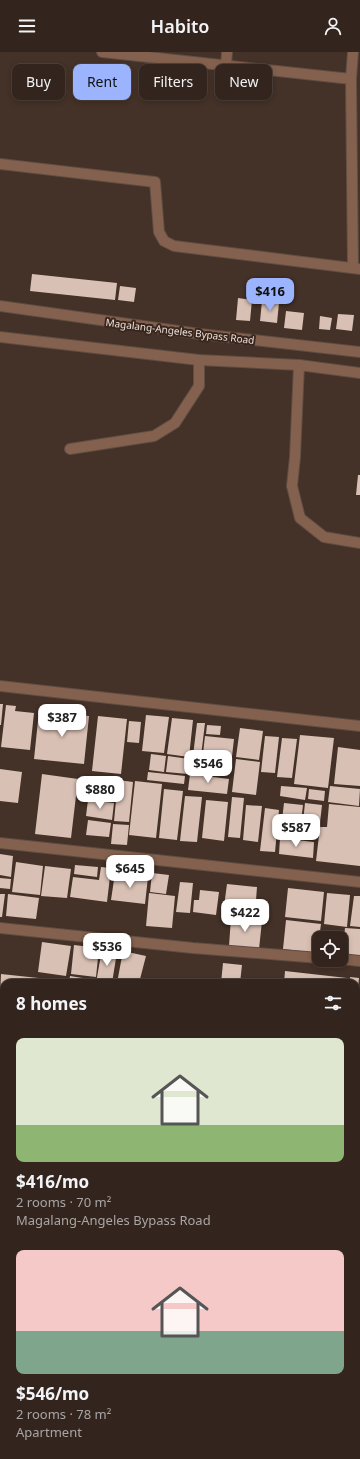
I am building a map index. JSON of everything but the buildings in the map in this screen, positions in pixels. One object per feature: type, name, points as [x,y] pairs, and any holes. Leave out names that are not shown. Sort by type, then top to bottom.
[{"type":"street","points":[[102,52],[216,64]]},
{"type":"street","points":[[226,64],[227,52]]},
{"type":"street","points":[[0,164],[155,182],[159,232],[164,240],[174,246],[356,268],[351,79],[353,52]]},
{"type":"street","points":[[272,70],[351,79]]},
{"type":"street","name":"Magalang-Angeles Bypass Road","points":[[0,306],[200,334],[360,352]]},
{"type":"street","points":[[0,337],[199,360],[299,365],[360,373]]},
{"type":"street","points":[[70,448],[154,436],[175,423],[199,386],[199,360]]},
{"type":"street","points":[[299,365],[295,457],[292,486],[300,518],[324,537],[360,543]]},
{"type":"street","points":[[0,686],[360,726]]},
{"type":"street","points":[[0,843],[360,882]]},
{"type":"street","points":[[0,928],[193,948],[312,957]]},
{"type":"street","points":[[348,960],[360,961]]}]
